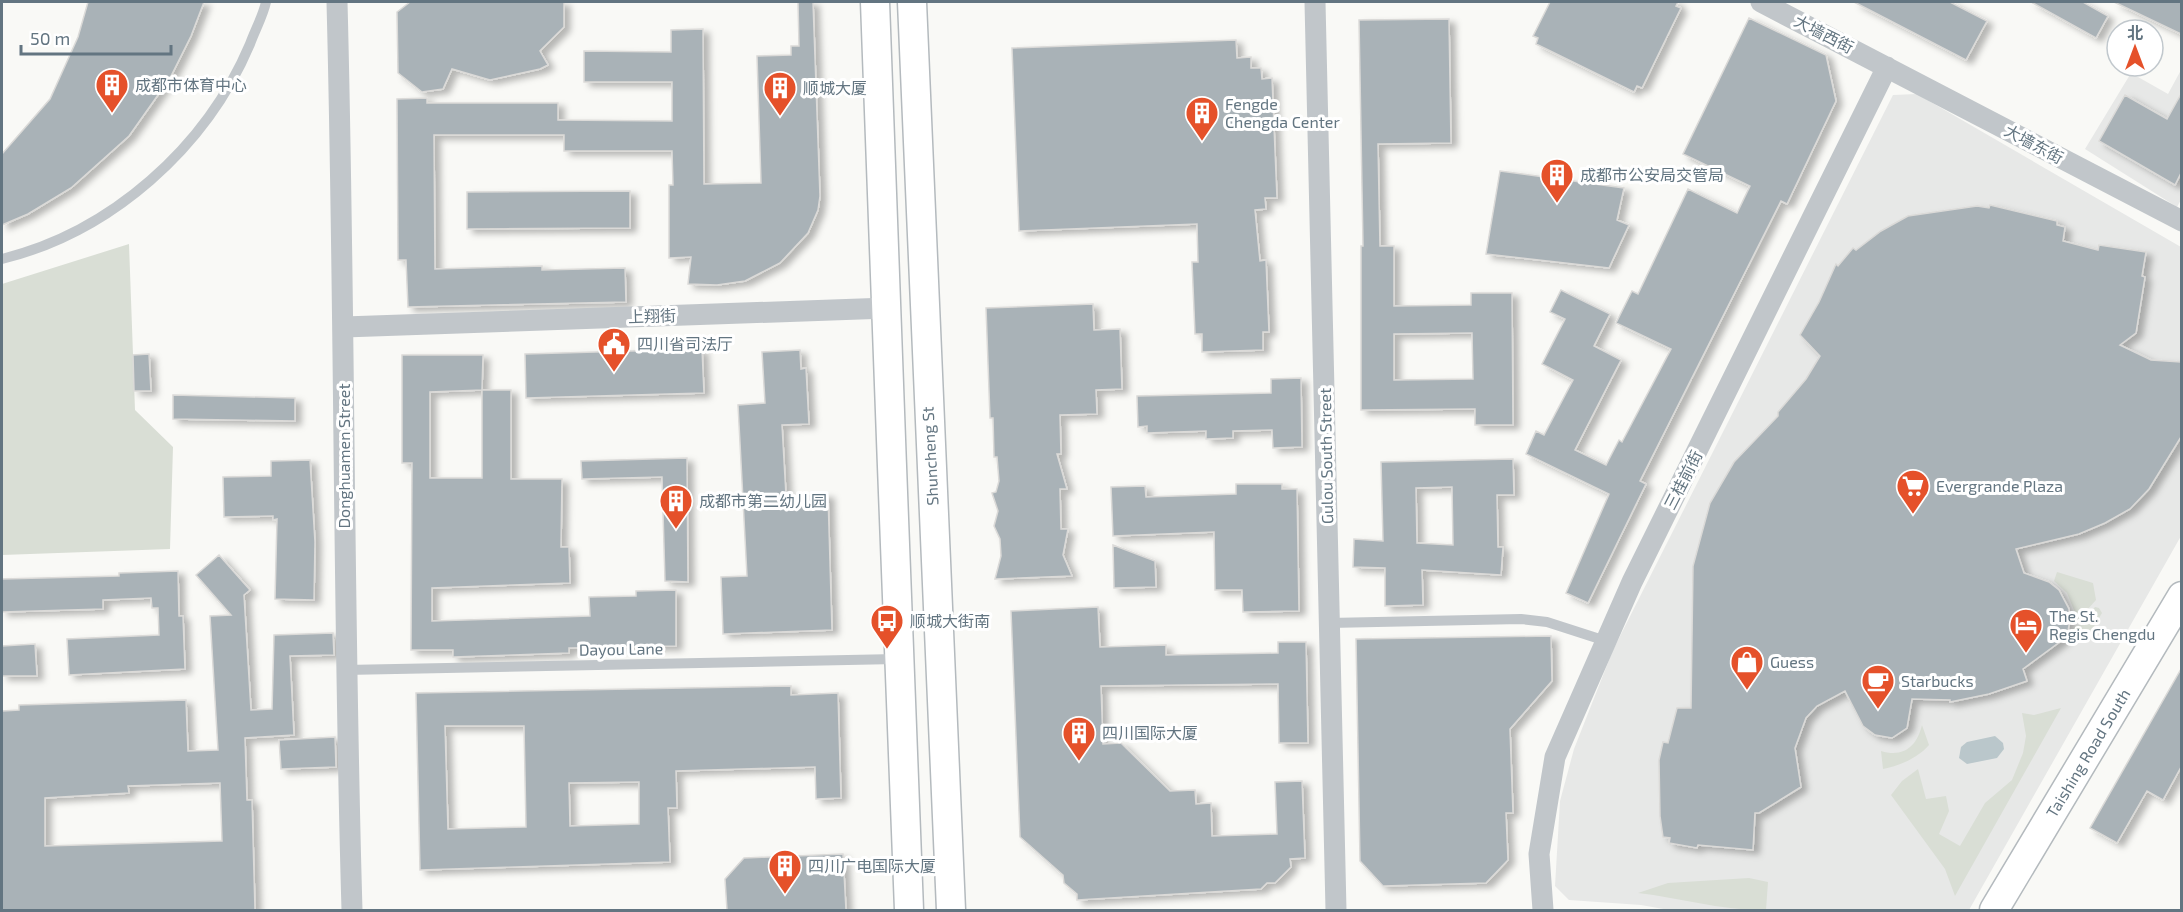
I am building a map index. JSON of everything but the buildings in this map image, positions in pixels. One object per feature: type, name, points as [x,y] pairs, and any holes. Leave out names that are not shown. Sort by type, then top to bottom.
[{"type":"main road","points":[[875,2],[888,308],[897,659],[909,910]]},
{"type":"main road","name":"Shuncheng St","points":[[912,2],[951,910]]},
{"type":"main road","name":"Taishing Road South","points":[[1994,910],[2181,596]]},
{"type":"street","name":"Donghuamen Street","points":[[337,2],[344,327],[345,670],[352,910]]},
{"type":"street","name":"Gulou South Street","points":[[1315,2],[1336,910]]},
{"type":"street","name":"大墙西街","points":[[1761,2],[1887,68]]},
{"type":"street","name":"大墙东街","points":[[1887,68],[2181,221]]},
{"type":"street","name":"三桂前街","points":[[1543,910],[1539,854],[1555,757],[1632,582],[1887,68]]},
{"type":"street","name":"上翔街","points":[[344,327],[888,308]]},
{"type":"lane","points":[[2,259],[27,253],[91,223],[150,182],[199,131],[238,72],[266,2]]},
{"type":"lane","points":[[1329,623],[1521,619],[1546,622],[1606,641]]},
{"type":"lane","name":"Dayou Lane","points":[[345,670],[897,659]]},
{"type":"shaded area","points":[[2181,70],[2182,198],[2177,207],[2085,149],[2128,78],[2140,78],[2168,94]]},
{"type":"shaded area","name":"Evergrande Plaza","points":[[1917,94],[2181,247],[2181,536],[1969,910],[1669,910],[1641,905],[1569,900],[1555,886],[1560,801],[1574,749],[1613,650],[1893,95]]},
{"type":"shaded area","points":[[129,244],[135,410],[173,447],[170,549],[2,555],[2,284]]},
{"type":"shaded area","points":[[2057,572],[2093,583],[2096,600],[2078,620],[2067,593],[2054,581]]},
{"type":"shaded area","points":[[2095,607],[2099,608],[2102,613],[2087,638],[2073,630]]},
{"type":"shaded area","points":[[2061,708],[1955,896],[1945,869],[1891,795],[1902,781],[1918,769],[1926,799],[1946,796],[1949,811],[1939,834],[1960,846],[1985,803],[2012,780],[2023,753],[2026,736],[2022,713],[2034,715]]},
{"type":"shaded area","points":[[1922,725],[1929,745],[1908,761],[1883,769],[1881,751],[1896,753],[1908,749],[1917,739]]},
{"type":"shaded area","points":[[1995,736],[2003,743],[2004,749],[1997,758],[1967,764],[1959,758],[1961,747],[1967,742]]},
{"type":"shaded area","points":[[1749,878],[1768,882],[1766,910],[1718,906],[1638,893],[1668,883]]},
{"type":"place","name":"成都市体育中心","points":[[112,114]]},
{"type":"place","name":"顺城大厦","points":[[780,117]]},
{"type":"place","name":"Fengde Chengda Center","points":[[1202,142]]},
{"type":"place","name":"成都市公安局交管局","points":[[1557,204]]},
{"type":"place","name":"四川省司法厅","points":[[614,373]]},
{"type":"place","name":"Evergrande Plaza","points":[[1913,515]]},
{"type":"place","name":"成都市第二幼儿园","points":[[676,530]]},
{"type":"place","name":"顺城大街南","points":[[887,650]]},
{"type":"place","name":"The St. Regis Chengdu","points":[[2026,654]]},
{"type":"place","name":"Guess","points":[[1747,691]]},
{"type":"place","name":"Starbucks","points":[[1878,710]]},
{"type":"place","name":"四川国际大厦","points":[[1079,762]]},
{"type":"place","name":"四川广电国际大厦","points":[[785,895]]}]
